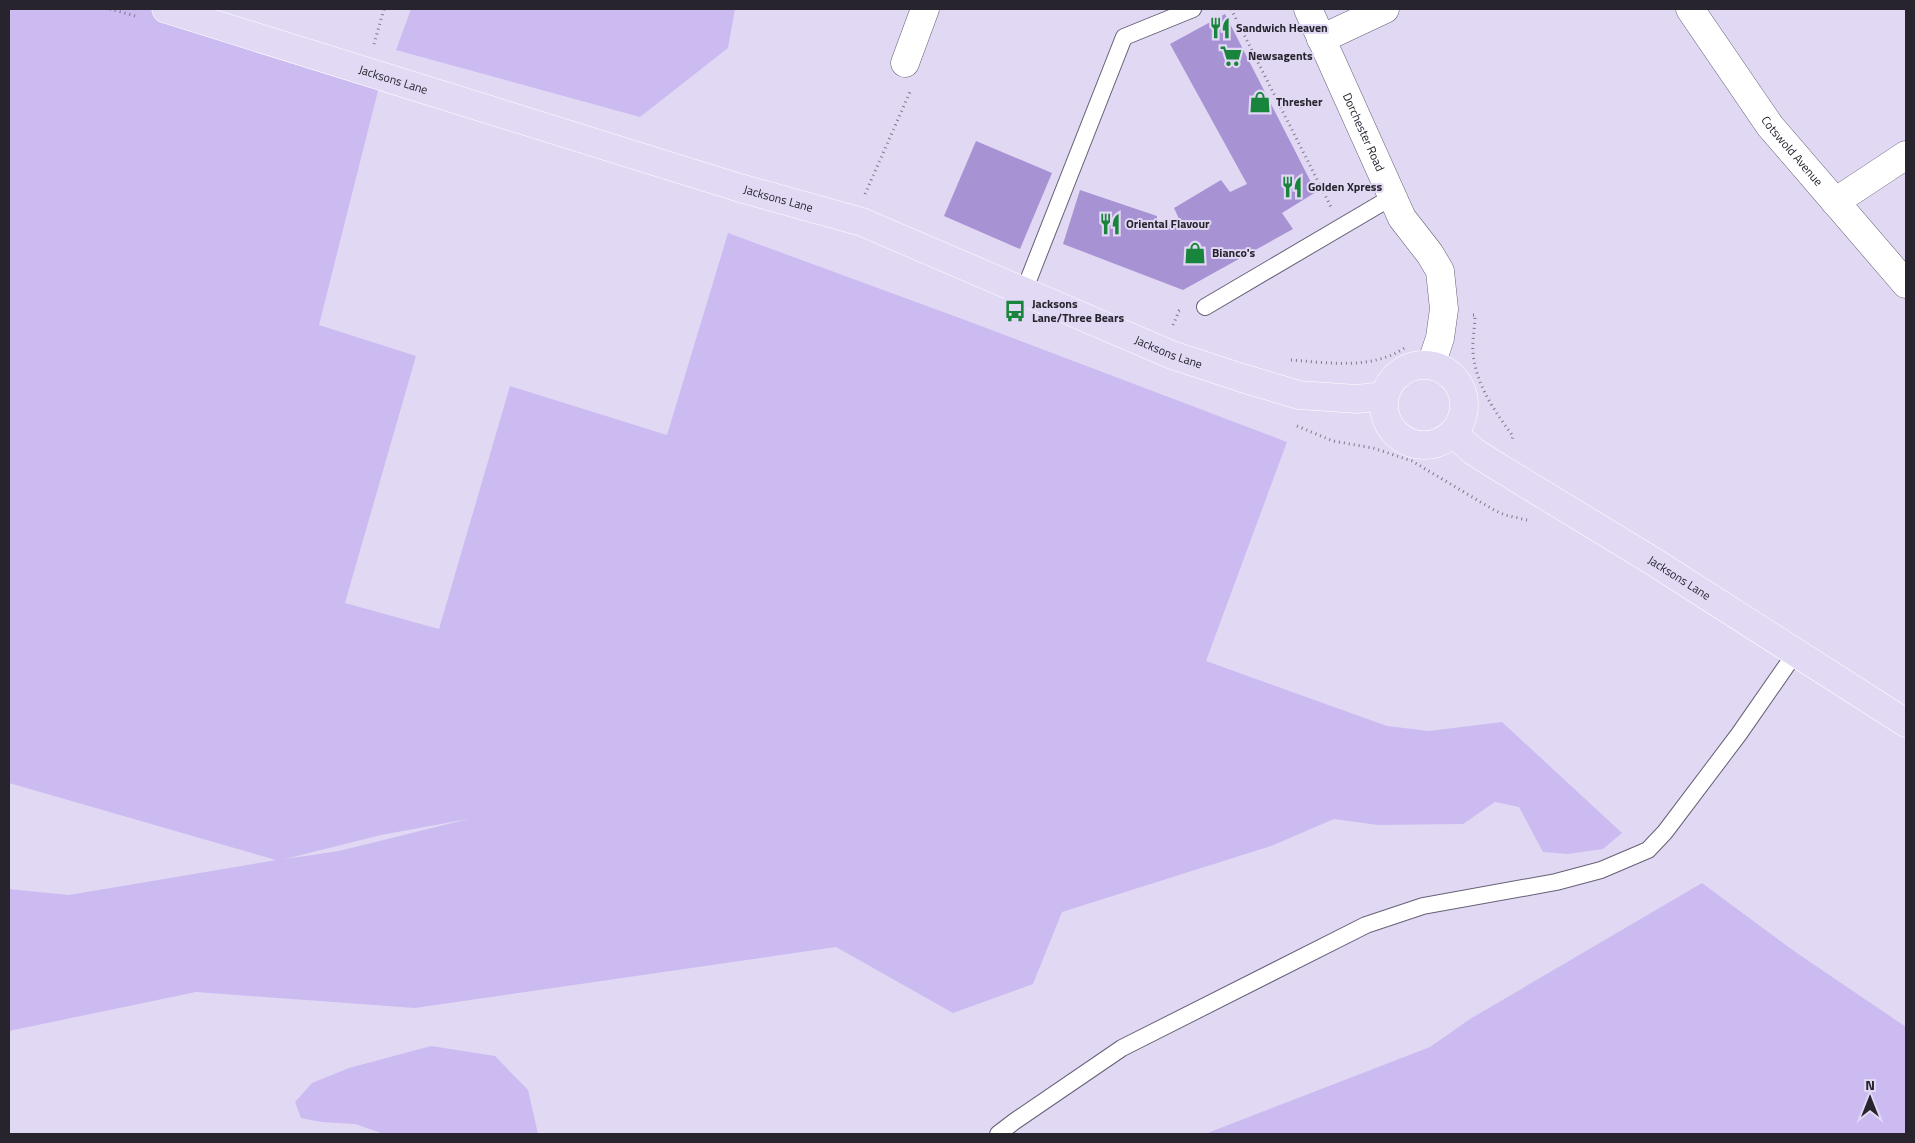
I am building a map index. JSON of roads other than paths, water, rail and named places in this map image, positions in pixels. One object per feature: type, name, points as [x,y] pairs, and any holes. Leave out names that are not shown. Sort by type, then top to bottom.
[{"type":"main road","name":"Jacksons Lane","points":[[166,9],[740,188],[854,219],[1172,355],[1299,394],[1357,399],[1384,396]]},
{"type":"main road","points":[[1418,365],[1431,365],[1440,368],[1455,379],[1463,397],[1462,416],[1453,432],[1445,439],[1430,444],[1415,444],[1396,434],[1390,426],[1384,412],[1384,396],[1388,384],[1406,368],[1418,365]]},
{"type":"main road","name":"Jacksons Lane","points":[[1453,432],[1473,451],[1651,560],[1906,723]]},
{"type":"street","points":[[905,63],[925,9]]},
{"type":"street","name":"Dorchester Road","points":[[1308,9],[1402,218],[1430,254],[1440,271],[1444,310],[1440,338],[1431,365]]},
{"type":"street","points":[[1321,39],[1385,9]]},
{"type":"street","name":"Cotswold Avenue","points":[[1690,9],[1770,126],[1906,284]]},
{"type":"street","points":[[1835,202],[1906,155]]},
{"type":"lane","points":[[1024,291],[1124,38],[1193,9]]},
{"type":"lane","points":[[1205,307],[1392,197]]},
{"type":"lane","points":[[998,1134],[1122,1048],[1366,925],[1423,906],[1556,882],[1601,870],[1648,850],[1665,832],[1739,734],[1796,652]]},
{"type":"place","name":"Sandwich Heaven","points":[[1220,28]]},
{"type":"place","name":"Newsagents","points":[[1231,56]]},
{"type":"place","name":"Thresher","points":[[1260,102]]},
{"type":"place","name":"Golden Xpress","points":[[1292,187]]},
{"type":"place","name":"Oriental Flavour","points":[[1110,224]]},
{"type":"place","name":"Bianco's","points":[[1195,253]]},
{"type":"place","name":"Jacksons Lane/Three Bears","points":[[1015,311]]}]
